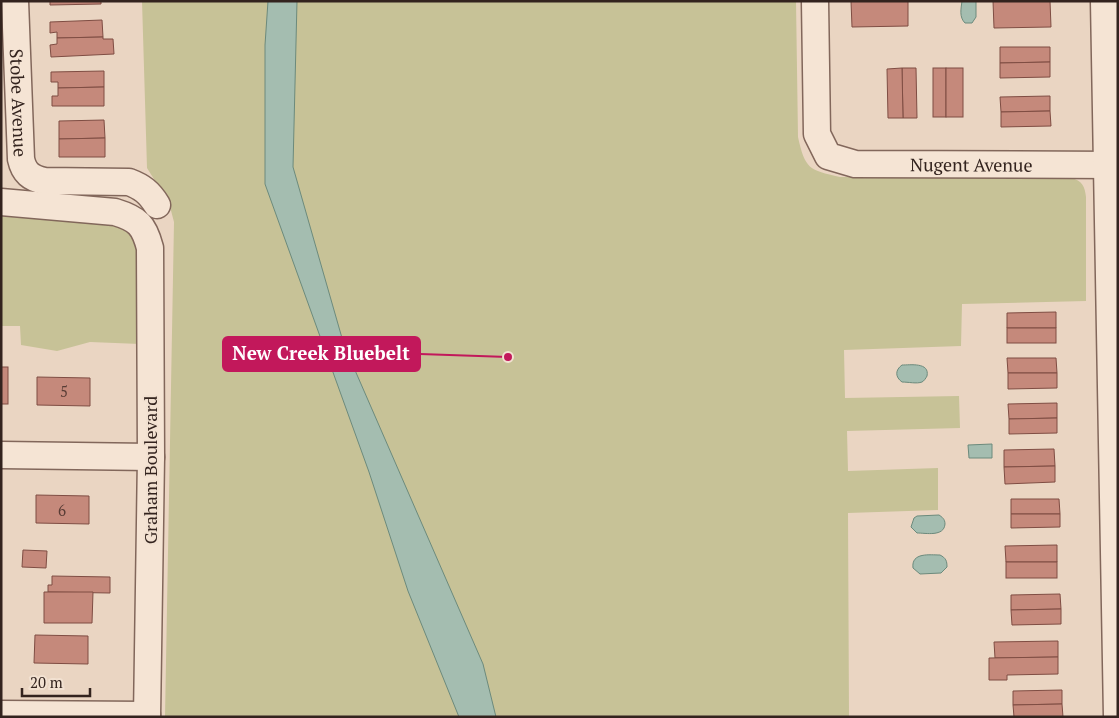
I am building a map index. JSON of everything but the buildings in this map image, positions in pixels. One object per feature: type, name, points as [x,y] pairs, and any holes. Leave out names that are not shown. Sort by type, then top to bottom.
[{"type":"street","name":"Stobe Avenue","points":[[15,1],[21,159],[23,168],[35,179],[44,181],[129,182],[140,186],[150,194],[149,215]]},
{"type":"street","name":"Nugent Avenue","points":[[815,1],[817,134],[828,156],[855,164],[1112,165]]},
{"type":"street","points":[[1104,1],[1112,165],[1117,717]]},
{"type":"street","points":[[1,202],[115,212],[129,216],[149,215]]},
{"type":"street","name":"Graham Boulevard","points":[[147,716],[151,457],[150,248],[147,236],[149,215]]},
{"type":"street","points":[[1,455],[151,457]]},
{"type":"street","points":[[1,714],[147,716]]},
{"type":"shaded area","points":[[142,1],[796,1],[798,137],[806,162],[815,170],[840,177],[1071,178],[1080,182],[1084,187],[1086,197],[1086,301],[962,304],[961,346],[844,350],[845,398],[959,396],[960,428],[847,431],[848,471],[938,468],[938,510],[848,513],[849,717],[165,717],[174,222],[169,203],[147,168]]},
{"type":"shaded area","points":[[268,1],[297,1],[293,167],[344,345],[483,664],[496,717],[459,717],[408,591],[369,472],[265,184],[265,45]]},
{"type":"shaded area","points":[[962,1],[976,1],[976,17],[972,23],[965,23],[962,18]]},
{"type":"shaded area","points":[[1,215],[123,224],[138,236],[140,344],[90,342],[57,351],[21,345],[20,326],[1,326]]},
{"type":"shaded area","points":[[902,365],[923,366],[927,376],[920,383],[902,382],[897,374],[898,369]]},
{"type":"shaded area","points":[[992,444],[992,458],[969,458],[968,445]]},
{"type":"shaded area","points":[[939,515],[944,519],[945,524],[944,528],[938,533],[917,533],[911,527],[914,518],[917,516]]},
{"type":"shaded area","points":[[940,555],[945,559],[947,565],[941,573],[920,574],[913,568],[913,563],[918,557]]},
{"type":"place","name":"New Creek Bluebelt","points":[[508,357]]}]
